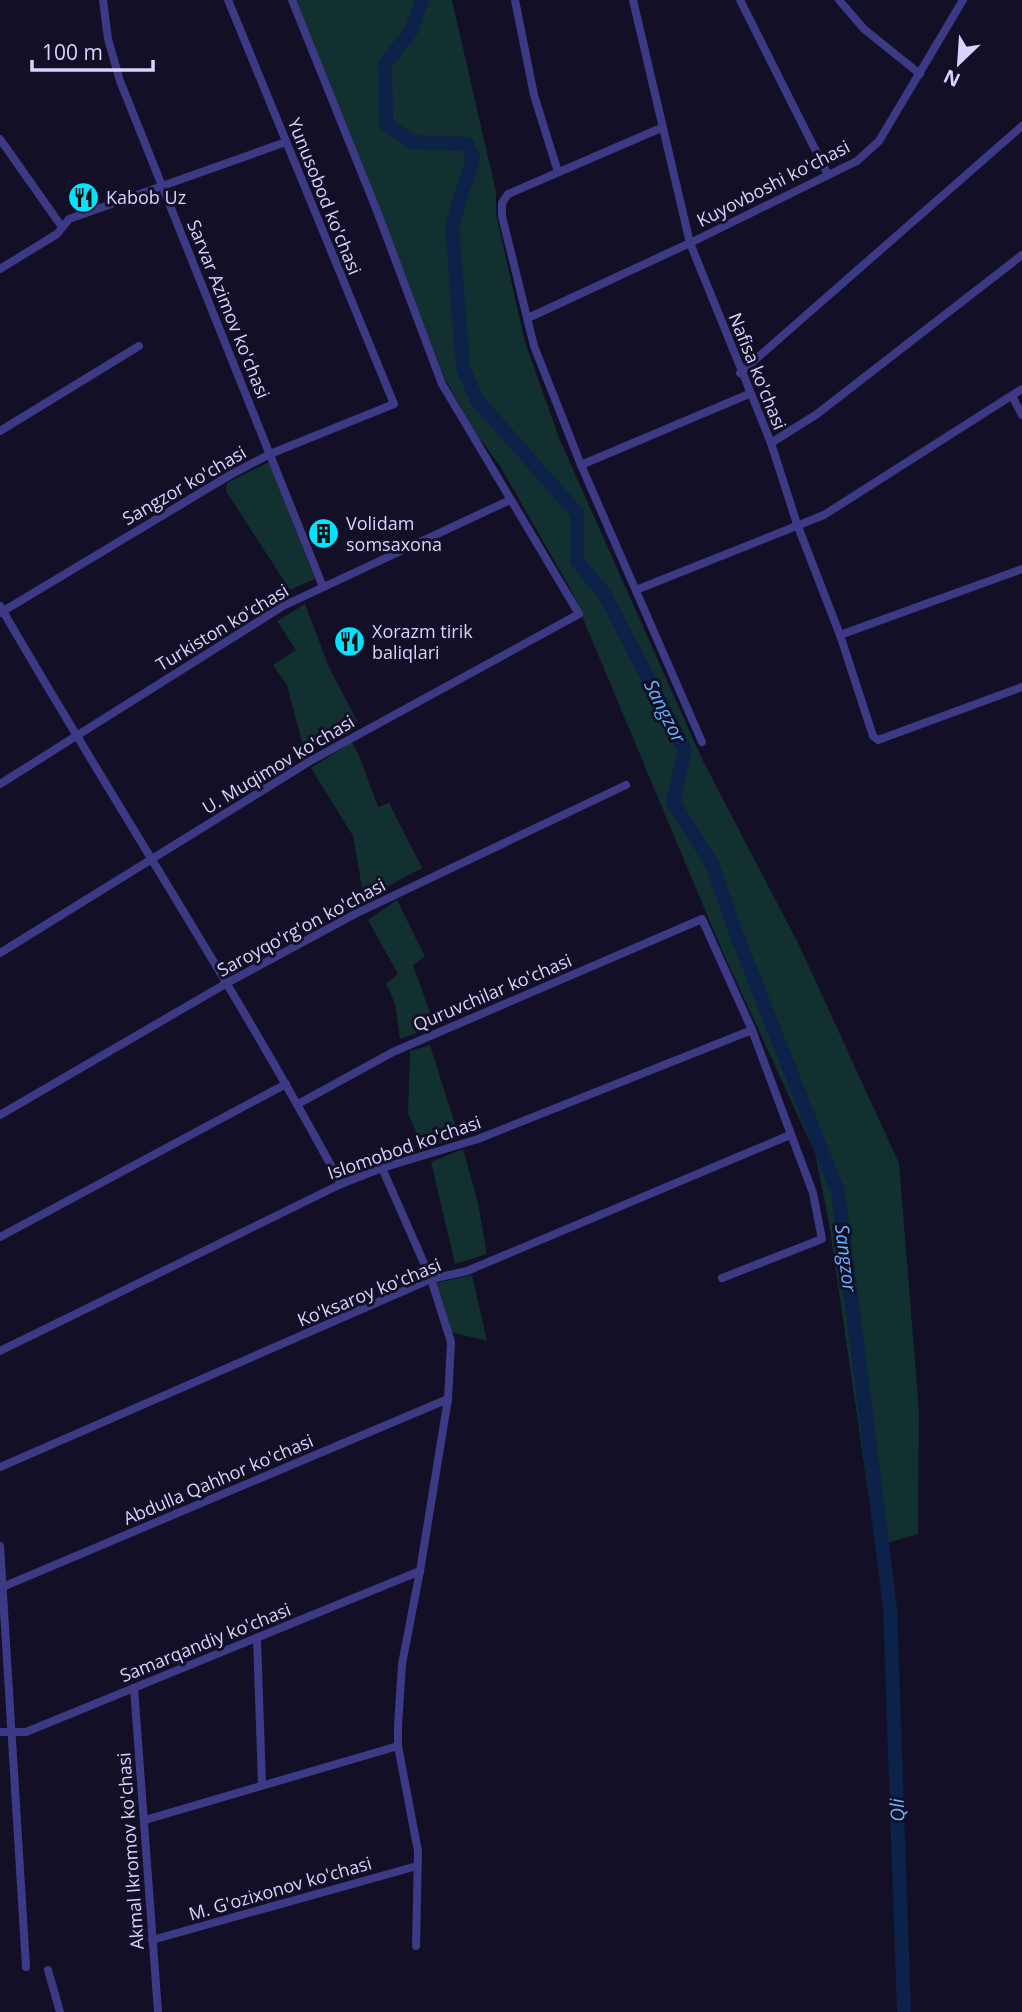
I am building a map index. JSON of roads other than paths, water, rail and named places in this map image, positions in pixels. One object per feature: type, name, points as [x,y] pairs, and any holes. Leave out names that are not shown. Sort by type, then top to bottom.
[{"type":"street","name":"Sarvar Azimov ko'chasi","points":[[103,0],[108,39],[120,81],[323,587]]},
{"type":"street","name":"Yunusobod ko'chasi","points":[[228,0],[394,404]]},
{"type":"street","points":[[292,0],[377,211],[442,384],[510,500]]},
{"type":"street","points":[[515,0],[534,95],[558,172]]},
{"type":"street","name":"Nafisa ko'chasi","points":[[632,0],[690,243],[740,373],[771,443],[873,736],[878,740],[1022,687]]},
{"type":"street","points":[[740,0],[828,175]]},
{"type":"street","points":[[839,0],[864,29],[920,74]]},
{"type":"street","name":"Kuyovboshi ko'chasi","points":[[528,318],[857,161],[879,141],[963,0]]},
{"type":"street","points":[[740,373],[1022,126]]},
{"type":"street","points":[[661,128],[508,194],[502,203],[502,216],[534,346],[581,465],[702,742]]},
{"type":"street","points":[[0,139],[62,227]]},
{"type":"street","points":[[0,269],[57,234],[69,219],[286,142]]},
{"type":"street","points":[[771,443],[817,414],[1022,255]]},
{"type":"street","points":[[0,431],[139,346]]},
{"type":"street","points":[[636,590],[824,515],[1022,389]]},
{"type":"street","points":[[581,465],[749,394]]},
{"type":"street","points":[[1012,396],[1022,415]]},
{"type":"street","name":"Sangzor ko'chasi","points":[[1,611],[230,475],[270,454],[394,404]]},
{"type":"street","name":"Turkiston ko'chasi","points":[[0,784],[283,606],[510,500]]},
{"type":"street","name":"U. Muqimov ko'chasi","points":[[0,953],[310,761],[579,614],[510,500]]},
{"type":"street","points":[[840,635],[1022,569]]},
{"type":"street","points":[[1,611],[227,984],[298,1104],[341,1184]]},
{"type":"street","name":"Saroyqo'rg'on ko'chasi","points":[[0,1115],[227,984],[355,914],[626,785]]},
{"type":"street","name":"Quruvchilar ko'chasi","points":[[298,1104],[393,1052],[702,919],[752,1030]]},
{"type":"street","points":[[722,1278],[822,1239],[813,1193],[752,1030]]},
{"type":"street","name":"Islomobod ko'chasi","points":[[0,1351],[341,1184],[382,1168],[478,1139],[752,1030]]},
{"type":"street","points":[[0,1237],[286,1084]]},
{"type":"street","name":"Ko'ksaroy ko'chasi","points":[[0,1467],[431,1279],[467,1271],[790,1135]]},
{"type":"street","points":[[382,1168],[431,1279],[451,1342],[448,1399],[402,1664],[398,1745],[418,1851],[416,1946]]},
{"type":"street","name":"Abdulla Qahhor ko'chasi","points":[[1,1588],[448,1399]]},
{"type":"street","points":[[0,1546],[26,1967]]},
{"type":"street","name":"Samarqandiy ko'chasi","points":[[0,1732],[26,1732],[420,1571]]},
{"type":"street","points":[[257,1638],[262,1786]]},
{"type":"street","name":"Akmal Ikromov ko'chasi","points":[[134,1689],[158,2012]]},
{"type":"street","points":[[145,1820],[398,1745]]},
{"type":"street","name":"M. G'ozixonov ko'chasi","points":[[152,1940],[417,1866]]},
{"type":"street","points":[[48,1970],[60,2012]]},
{"type":"waterway","name":"Sangzor","points":[[422,0],[411,31],[385,64],[386,124],[412,142],[467,144],[473,158],[452,225],[463,368],[477,400],[577,513],[577,561],[605,595],[685,750],[673,802],[712,864],[734,928],[838,1192],[890,1608],[904,2012]]},
{"type":"place","name":"Kabob Uz","points":[[83,197]]},
{"type":"place","name":"Volidam somsaxona","points":[[323,533]]},
{"type":"place","name":"Xorazm tirik baliqlari","points":[[349,641]]},
{"type":"water label","name":"Qli","points":[[897,1810]]}]
